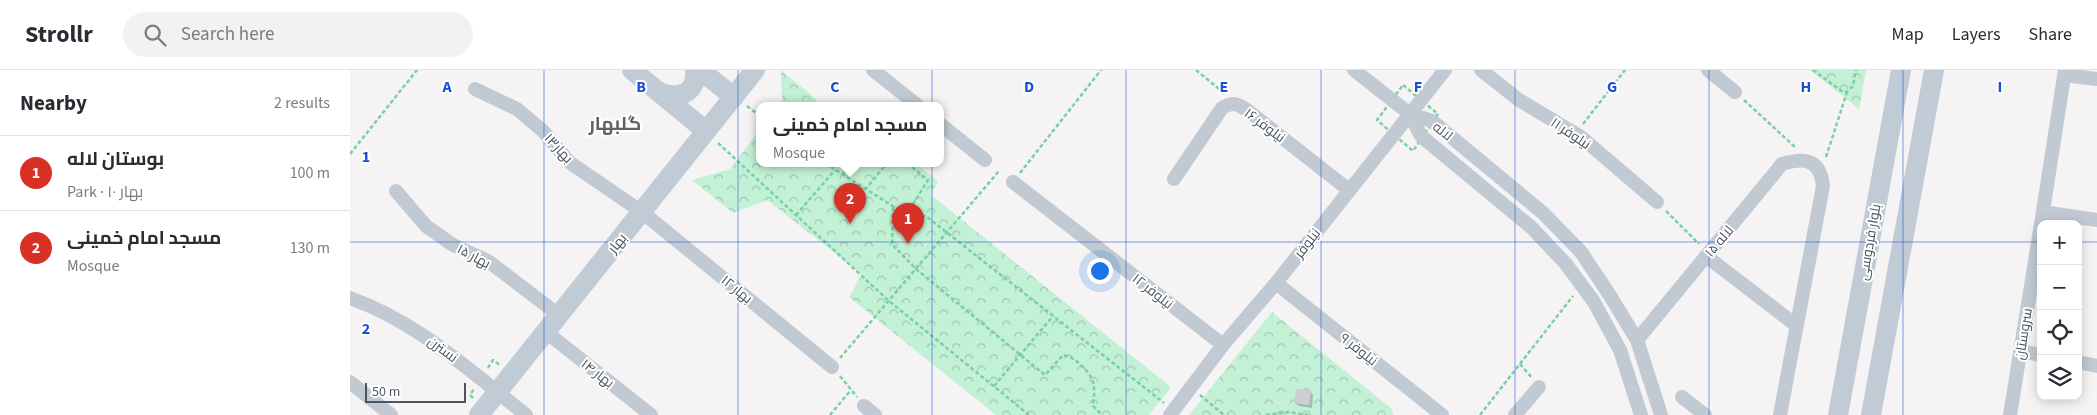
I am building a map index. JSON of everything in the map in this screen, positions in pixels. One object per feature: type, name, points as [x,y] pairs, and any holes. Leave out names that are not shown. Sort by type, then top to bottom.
[{"type":"main road","points":[[632,70],[706,131]]},
{"type":"main road","points":[[658,91],[666,96],[683,95],[694,82],[695,70]]},
{"type":"main road","points":[[700,70],[734,97]]},
{"type":"main road","name":"بهار","points":[[479,415],[755,70]]},
{"type":"main road","name":"بلوار فردوسی","points":[[1838,415],[1901,70]]},
{"type":"main road","points":[[1871,415],[1934,70]]},
{"type":"street","points":[[873,70],[913,102]]},
{"type":"street","points":[[1354,70],[1410,114]]},
{"type":"street","name":"نیلوفر","points":[[1171,413],[1222,345],[1276,283],[1445,70]]},
{"type":"street","name":"نیلوفر ۱۱","points":[[1481,70],[1519,100],[1575,134],[1657,202]]},
{"type":"street","points":[[1708,70],[1734,92]]},
{"type":"street","points":[[2065,72],[2097,79]]},
{"type":"street","name":"سروستان","points":[[2041,220],[2065,72]]},
{"type":"street","name":"بهار۱۳","points":[[475,89],[517,109],[544,132],[569,162],[642,212]]},
{"type":"street","name":"نیلوفر ۱۶","points":[[1174,179],[1222,108],[1228,104],[1235,103],[1248,110],[1349,190]]},
{"type":"street","name":"لاله","points":[[1410,114],[1422,136],[1532,228],[1566,264],[1594,302],[1620,350],[1641,415]]},
{"type":"street","name":"لاله","points":[[1410,114],[1432,121],[1543,213],[1581,252],[1636,340],[1661,415]]},
{"type":"street","points":[[944,127],[985,160]]},
{"type":"street","name":"لاله ۱۵","points":[[1636,340],[1782,164],[1797,160],[1811,162]]},
{"type":"street","points":[[1780,415],[1823,186],[1821,172],[1811,162]]},
{"type":"street","name":"نیلوفر ۱۲","points":[[1012,182],[1222,345]]},
{"type":"street","name":"بهار ۱۵","points":[[396,191],[426,226],[453,245],[488,261],[559,316]]},
{"type":"street","name":"بهار ۱۲","points":[[642,212],[832,367]]},
{"type":"street","points":[[2082,220],[2097,220]]},
{"type":"street","name":"سروستان","points":[[2010,415],[2037,245]]},
{"type":"street","points":[[1706,256],[1797,326]]},
{"type":"street","name":"نیلوفر ۹","points":[[1276,283],[1442,415]]},
{"type":"street","name":"نسترن","points":[[350,298],[376,308],[431,339],[526,415]]},
{"type":"street","name":"بهار ۱۴","points":[[546,332],[651,415]]},
{"type":"street","points":[[2020,351],[2037,354]]},
{"type":"street","points":[[2082,363],[2097,366]]},
{"type":"street","points":[[350,382],[391,415]]},
{"type":"street","points":[[1515,415],[1539,387]]},
{"type":"street","points":[[1682,397],[1705,415]]},
{"type":"street","points":[[864,406],[875,415]]},
{"type":"path","points":[[350,154],[417,70]]},
{"type":"path","points":[[985,160],[1012,182],[1100,71],[1095,70]]},
{"type":"path","points":[[1196,70],[1235,103]]},
{"type":"path","points":[[1575,134],[1625,70]]},
{"type":"path","points":[[1813,70],[1838,90],[1847,92]]},
{"type":"path","points":[[1821,172],[1847,92],[1853,86],[1856,70]]},
{"type":"path","points":[[1734,92],[1811,162]]},
{"type":"path","points":[[706,131],[889,301],[1029,415]]},
{"type":"path","points":[[831,167],[893,207],[927,217],[1053,316],[1171,413]]},
{"type":"path","points":[[842,175],[849,167]]},
{"type":"path","points":[[865,190],[884,167]]},
{"type":"path","points":[[908,212],[928,180],[912,167]]},
{"type":"path","points":[[796,215],[835,170]]},
{"type":"path","points":[[864,406],[832,367],[999,171]]},
{"type":"path","points":[[1657,202],[1699,244],[1706,256]]},
{"type":"path","points":[[893,207],[892,244],[916,269],[1045,374],[1063,355],[1072,357],[1092,377],[1094,390],[1093,406],[1102,415]]},
{"type":"path","points":[[1480,415],[1581,285]]},
{"type":"path","points":[[994,386],[1053,316]]},
{"type":"path","points":[[1520,364],[1539,387]]},
{"type":"path","points":[[1191,388],[1224,415]]},
{"type":"path","points":[[830,415],[851,390]]},
{"type":"path","points":[[1266,415],[1288,412],[1308,415]]},
{"type":"green space","points":[[781,70],[816,99],[816,102],[780,102],[782,100]]},
{"type":"green space","points":[[1810,70],[1866,70],[1859,109]]},
{"type":"green space","points":[[756,134],[756,167],[920,167],[938,181],[931,195],[1171,387],[1149,415],[996,415],[849,297],[862,274],[767,200],[733,213],[692,180],[730,169]]},
{"type":"green space","points":[[1272,312],[1392,409],[1393,415],[1189,415]]},
{"type":"building","points":[[1296,389],[1311,390],[1309,405],[1294,403]]},
{"type":"place","name":"مسجد امام خمینی","points":[[850,224]]},
{"type":"place","name":"بوستان لاله","points":[[908,244]]},
{"type":"district","name":"گلبهار","points":[[615,123]]}]
